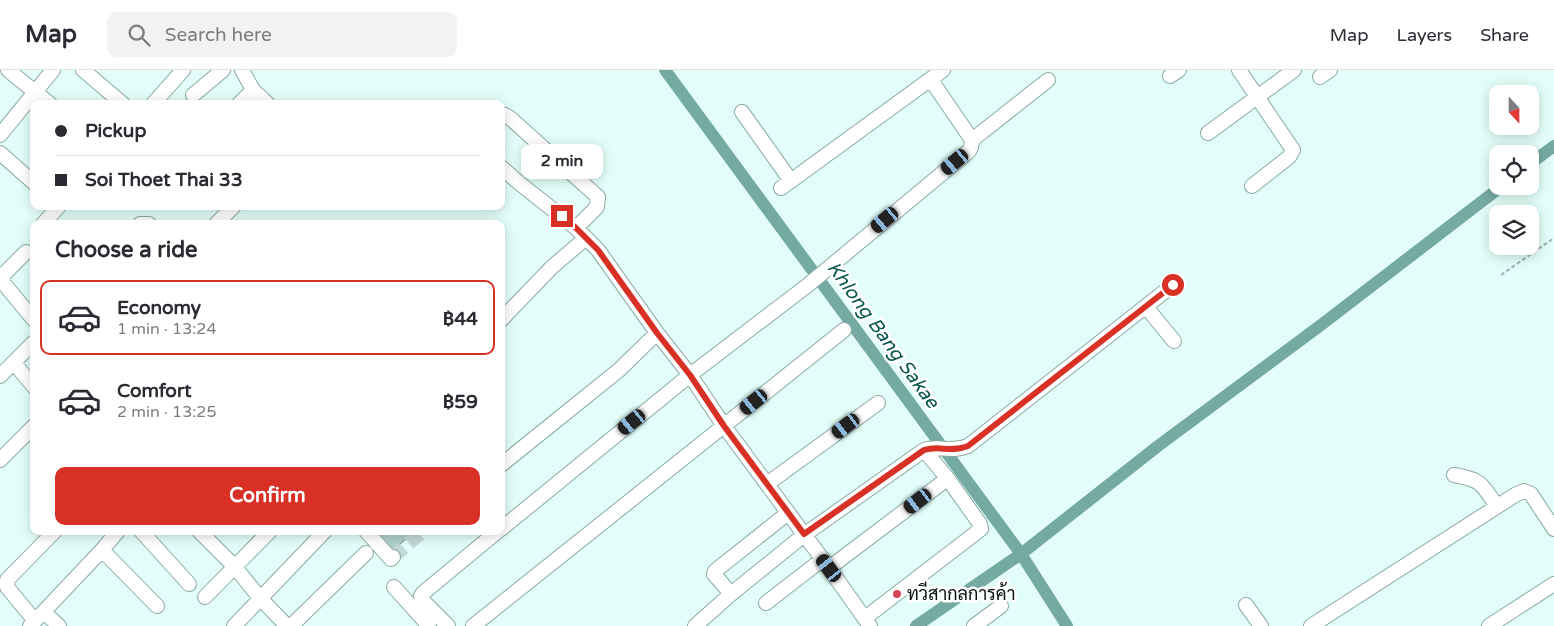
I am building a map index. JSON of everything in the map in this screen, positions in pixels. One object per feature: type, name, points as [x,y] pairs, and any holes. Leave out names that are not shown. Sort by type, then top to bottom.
[{"type":"street","points":[[8,70],[45,100]]},
{"type":"street","points":[[0,135],[53,70]]},
{"type":"street","points":[[83,70],[118,100]]},
{"type":"street","points":[[157,100],[183,70]]},
{"type":"street","points":[[193,95],[222,70]]},
{"type":"street","points":[[242,70],[253,90],[264,100]]},
{"type":"street","points":[[742,112],[786,185],[943,70]]},
{"type":"street","points":[[1240,70],[1293,150],[1289,157],[1252,186]]},
{"type":"street","points":[[1208,134],[1294,70]]},
{"type":"street","points":[[505,526],[690,375],[808,284],[969,151],[972,140],[930,80]]},
{"type":"street","points":[[972,140],[1048,80]]},
{"type":"street","points":[[243,100],[253,90]]},
{"type":"street","points":[[505,115],[598,197],[597,207],[581,233],[552,267],[505,316]]},
{"type":"street","points":[[0,153],[30,179]]},
{"type":"street","points":[[505,171],[581,233],[598,250],[868,622],[981,529],[980,524],[927,449]]},
{"type":"street","points":[[47,220],[55,210]]},
{"type":"street","points":[[220,220],[230,210]]},
{"type":"street","points":[[26,252],[0,279],[30,315]]},
{"type":"street","points":[[695,626],[804,534],[927,449],[957,450],[968,446],[1173,285]]},
{"type":"street","points":[[1146,307],[1174,341]]},
{"type":"street","points":[[473,626],[844,330]]},
{"type":"street","points":[[505,462],[619,370],[657,333]]},
{"type":"street","points":[[0,376],[30,346]]},
{"type":"street","points":[[14,363],[30,382]]},
{"type":"street","points":[[767,484],[878,402]]},
{"type":"street","points":[[0,460],[30,430]]},
{"type":"street","points":[[1454,475],[1473,478],[1481,483],[1497,506]]},
{"type":"street","points":[[766,604],[947,479]]},
{"type":"street","points":[[1311,626],[1497,506],[1524,491],[1531,494],[1554,529]]},
{"type":"street","points":[[731,594],[716,577],[715,571],[788,513]]},
{"type":"street","points":[[51,535],[7,580],[6,584],[36,620],[59,626]]},
{"type":"street","points":[[36,620],[115,535]]},
{"type":"street","points":[[145,535],[189,584]]},
{"type":"street","points":[[203,535],[235,567],[260,598],[287,626]]},
{"type":"street","points":[[205,597],[266,535]]},
{"type":"street","points":[[234,626],[322,535]]},
{"type":"street","points":[[370,535],[391,559],[393,557]]},
{"type":"street","points":[[448,626],[423,601],[423,593],[493,535]]},
{"type":"street","points":[[102,550],[157,606]]},
{"type":"street","points":[[291,626],[366,552]]},
{"type":"street","points":[[1489,626],[1554,584]]},
{"type":"street","points":[[394,587],[429,626]]},
{"type":"street","points":[[1246,605],[1261,626]]},
{"type":"street","points":[[974,626],[1001,606]]},
{"type":"path","points":[[1501,275],[1554,238]]},
{"type":"building","points":[[375,535],[410,535],[391,552]]},
{"type":"waterway","name":"Khlong Bang Sakae","points":[[665,70],[1021,554],[1067,626]]},
{"type":"waterway","points":[[1539,157],[1554,146]]},
{"type":"waterway","points":[[916,626],[1021,554],[1158,446],[1321,325],[1490,195]]},
{"type":"tunnel","points":[[393,557],[418,535]]},
{"type":"place","name":"ทวีสากลการค้า","points":[[897,594]]},
{"type":"route","points":[[562,216],[598,250],[804,534],[924,450],[931,448],[957,450],[968,446],[1173,285]]}]
